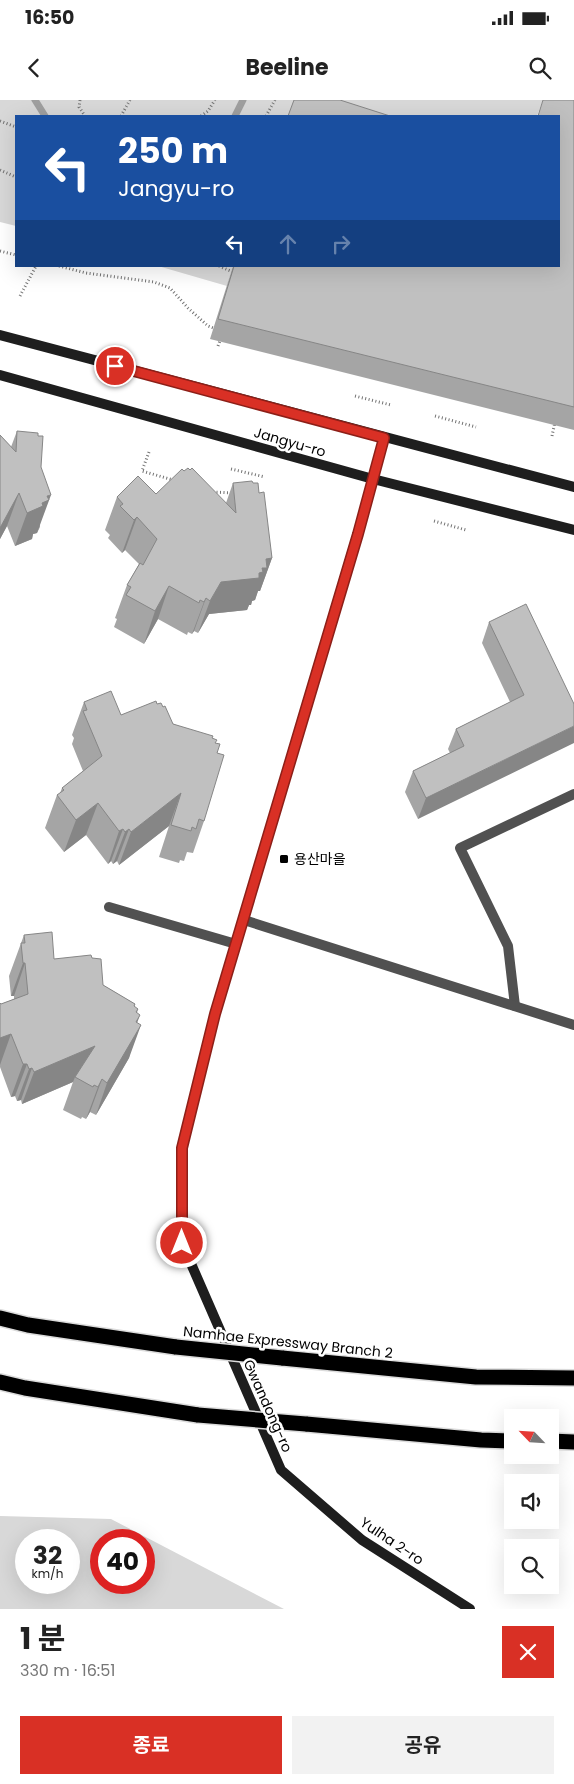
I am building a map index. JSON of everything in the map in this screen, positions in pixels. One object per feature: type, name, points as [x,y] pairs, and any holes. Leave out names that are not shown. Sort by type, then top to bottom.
[{"type":"highway","name":"Namhae Expressway Branch 2","points":[[0,1318],[28,1325],[176,1347],[476,1377],[574,1378]]},
{"type":"highway","points":[[0,1382],[25,1388],[198,1415],[482,1440],[504,1440]]},
{"type":"highway","points":[[559,1442],[574,1442]]},
{"type":"street","name":"Jangyu-ro","points":[[0,335],[574,487]]},
{"type":"street","name":"Jangyu-ro","points":[[0,375],[373,479],[574,530]]},
{"type":"street","points":[[109,907],[236,944],[384,438]]},
{"type":"street","points":[[515,1006],[508,946],[460,848],[574,794]]},
{"type":"street","points":[[244,920],[574,1025]]},
{"type":"street","name":"Gwandong-ro","points":[[236,944],[215,1014],[182,1148],[182,1243],[281,1470]]},
{"type":"street","name":"Yulha 2-ro","points":[[281,1470],[362,1540],[470,1609]]},
{"type":"path","points":[[80,100],[79,107],[84,115]]},
{"type":"path","points":[[122,115],[130,100]]},
{"type":"path","points":[[202,115],[208,111],[215,100]]},
{"type":"path","points":[[267,115],[275,100]]},
{"type":"path","points":[[0,121],[15,127]]},
{"type":"path","points":[[0,170],[15,177]]},
{"type":"path","points":[[0,251],[15,255]]},
{"type":"path","points":[[20,296],[35,267]]},
{"type":"path","points":[[63,267],[86,273],[154,282],[170,288],[208,326],[223,332],[218,346]]},
{"type":"path","points":[[222,267],[237,273]]},
{"type":"path","points":[[355,396],[391,405]]},
{"type":"path","points":[[552,436],[556,413]]},
{"type":"path","points":[[435,416],[476,427]]},
{"type":"path","points":[[149,452],[142,471],[177,481]]},
{"type":"path","points":[[231,468],[265,477]]},
{"type":"path","points":[[211,492],[236,494]]},
{"type":"path","points":[[434,521],[466,530]]},
{"type":"shaded area","points":[[0,100],[543,100],[537,115],[15,115],[15,226],[0,222]]},
{"type":"shaded area","points":[[161,267],[233,267],[227,286]]},
{"type":"shaded area","points":[[0,1516],[111,1519],[130,1529],[90,1529],[90,1594],[155,1594],[155,1542],[284,1609],[0,1609]]},
{"type":"building","points":[[294,100],[340,100],[387,115],[288,115]]},
{"type":"building","points":[[543,100],[574,100],[574,407],[218,319],[234,267],[560,267],[560,115],[538,115]]},
{"type":"building","points":[[17,431],[38,433],[38,436],[43,436],[41,467],[51,495],[47,496],[49,500],[42,503],[43,506],[27,513],[19,493],[0,528],[0,435],[16,452]]},
{"type":"building","points":[[188,468],[190,470],[192,468],[236,513],[233,483],[252,481],[253,483],[258,483],[259,493],[264,492],[272,558],[266,559],[267,568],[262,568],[263,572],[259,573],[259,578],[221,582],[210,601],[206,598],[204,602],[200,600],[199,603],[169,586],[155,611],[126,595],[131,587],[127,585],[140,563],[143,565],[157,539],[137,517],[134,520],[120,506],[123,504],[117,497],[138,476],[156,494],[182,469],[184,471]]},
{"type":"building","points":[[526,604],[574,704],[574,726],[426,798],[413,771],[464,746],[456,729],[524,695],[489,622]]},
{"type":"building","points":[[111,691],[121,715],[156,701],[157,704],[161,703],[163,707],[165,706],[173,724],[213,736],[212,738],[217,740],[215,743],[220,744],[217,753],[224,755],[204,821],[199,819],[196,829],[192,827],[191,831],[171,825],[181,793],[131,832],[129,829],[125,832],[123,829],[119,831],[98,803],[76,820],[57,795],[64,790],[62,788],[102,756],[83,711],[87,710],[84,702]]},
{"type":"building","points":[[52,932],[54,959],[91,955],[92,958],[101,959],[103,985],[135,1004],[134,1006],[138,1009],[136,1012],[140,1015],[136,1022],[141,1025],[107,1083],[102,1079],[98,1087],[94,1085],[93,1087],[75,1077],[95,1046],[34,1072],[32,1068],[29,1069],[27,1064],[23,1064],[11,1034],[0,1038],[0,1003],[28,994],[21,943],[25,943],[24,935]]},
{"type":"waterway","points":[[35,100],[44,115]]},
{"type":"waterway","points":[[236,115],[243,100]]},
{"type":"place","name":"용산마을","points":[[284,859]]},
{"type":"route","points":[[115,366],[384,438],[358,534],[215,1014],[182,1148],[182,1243]]}]
